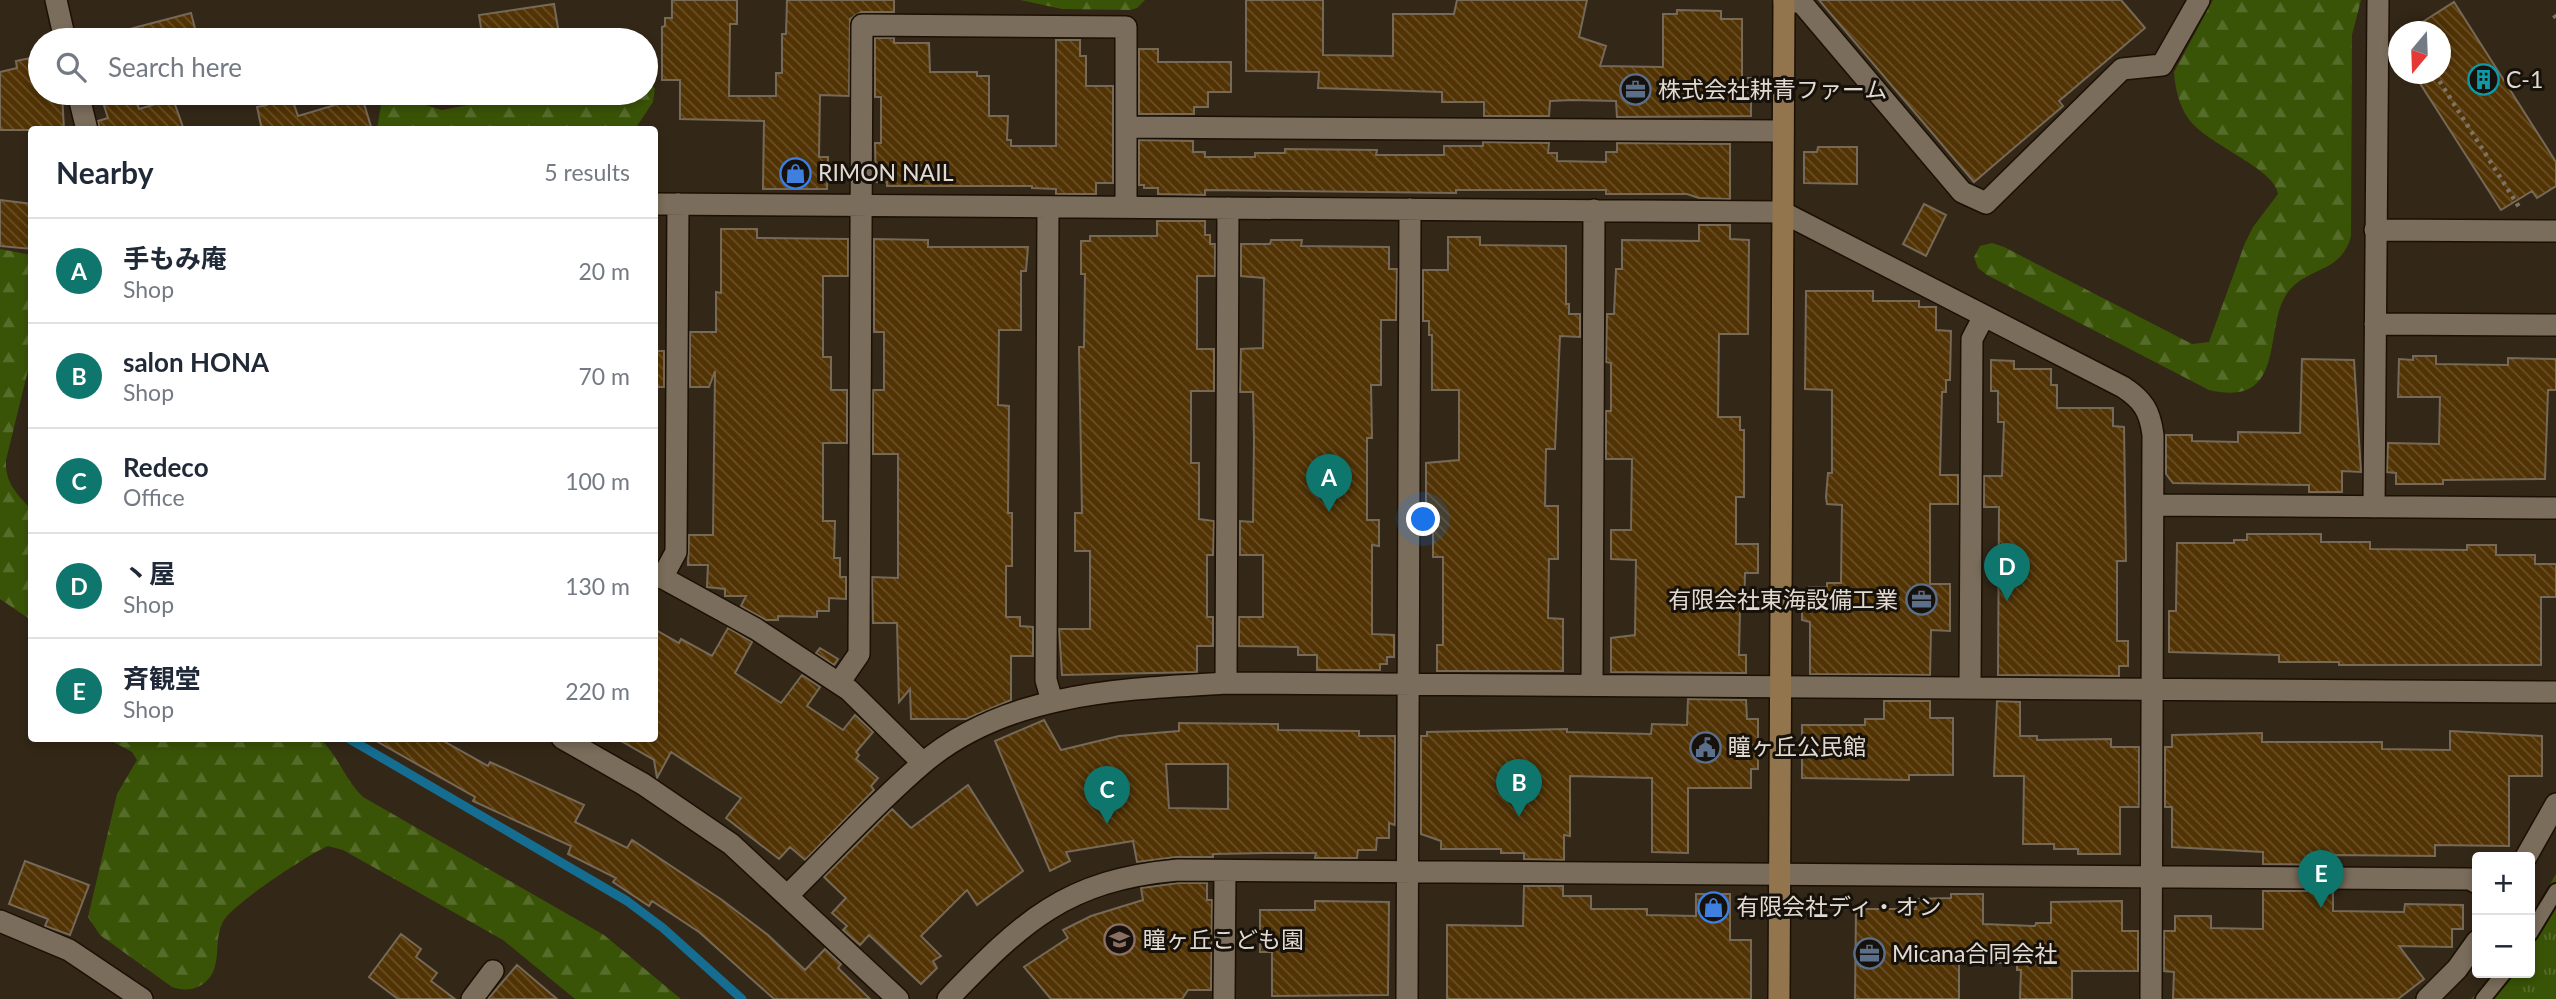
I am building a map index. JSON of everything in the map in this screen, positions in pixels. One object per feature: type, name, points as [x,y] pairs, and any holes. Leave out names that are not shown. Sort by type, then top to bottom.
[{"type":"street","points":[[56,0],[62,28]]},
{"type":"street","points":[[1779,999],[1784,1],[1801,2],[1962,192],[1986,203],[2122,69],[2162,65],[2199,0]]},
{"type":"street","points":[[2374,507],[2378,0]]},
{"type":"street","points":[[839,683],[859,654],[862,25],[1126,27],[1126,207]]},
{"type":"street","points":[[81,105],[86,126]]},
{"type":"street","points":[[1126,127],[1783,131]]},
{"type":"street","points":[[658,204],[1783,212],[2140,398],[2151,415],[2154,505],[2151,999]]},
{"type":"street","points":[[678,204],[676,552],[658,575],[780,644],[839,683],[923,763]]},
{"type":"street","points":[[1048,207],[1046,680],[1052,701]]},
{"type":"street","points":[[1226,683],[1228,208]]},
{"type":"street","points":[[1407,999],[1410,209]]},
{"type":"street","points":[[1592,685],[1594,210]]},
{"type":"street","points":[[2375,230],[2556,231]]},
{"type":"street","points":[[1970,688],[1972,339],[1984,316]]},
{"type":"street","points":[[2375,324],[2556,324]]},
{"type":"street","points":[[2154,505],[2556,508]]},
{"type":"street","points":[[788,895],[923,763],[993,723],[1052,701],[1111,689],[1226,683],[2556,692]]},
{"type":"street","points":[[569,742],[688,813],[730,844],[898,999]]},
{"type":"street","points":[[2529,852],[2556,804]]},
{"type":"street","points":[[1224,999],[1225,871]]},
{"type":"street","points":[[948,999],[1003,942],[1033,917],[1066,897],[1102,883],[1139,874],[1225,871],[2472,880]]},
{"type":"street","points":[[0,921],[69,950],[142,999]]},
{"type":"street","points":[[2427,999],[2457,969],[2472,948]]},
{"type":"street","points":[[472,999],[493,971]]},
{"type":"lane","points":[[2535,926],[2556,891]]},
{"type":"lane","points":[[2483,999],[2500,978]]},
{"type":"path","points":[[2441,84],[2524,213],[2524,231]]},
{"type":"green space","points":[[1020,0],[1145,0],[1137,8],[1130,10],[1062,9]]},
{"type":"green space","points":[[2213,0],[2361,0],[2352,35],[2351,236],[2340,257],[2296,284],[2288,292],[2280,307],[2269,361],[2262,376],[2251,387],[2234,393],[2209,390],[1987,275],[1978,268],[1974,257],[1980,246],[1992,243],[2004,247],[2192,344],[2209,342],[2245,243],[2253,227],[2278,194],[2274,184],[2253,165],[2197,128],[2180,102],[2174,72]]},
{"type":"green space","points":[[381,105],[425,105],[442,110],[468,105],[651,105],[637,126],[378,126]]},
{"type":"green space","points":[[0,249],[28,254],[28,370],[6,468],[16,493],[28,506],[28,618],[0,599]]},
{"type":"green space","points":[[114,742],[323,742],[363,797],[604,935],[681,999],[575,999],[503,940],[343,850],[328,846],[273,880],[231,912],[221,927],[214,971],[202,985],[193,989],[172,987],[100,935],[88,917],[117,794],[137,760],[132,752]]},
{"type":"green space","points":[[2556,874],[2556,999],[2471,999],[2489,978],[2535,978],[2535,909]]},
{"type":"building","points":[[672,0],[737,0],[737,24],[730,24],[729,96],[776,96],[776,73],[782,73],[782,34],[786,34],[787,0],[894,0],[894,12],[861,12],[850,19],[849,96],[820,95],[819,157],[828,157],[827,189],[763,189],[764,121],[680,119],[680,80],[662,80],[662,27],[665,26],[665,18],[672,18]]},
{"type":"building","points":[[1246,0],[1323,0],[1323,55],[1393,56],[1393,14],[1454,14],[1457,0],[1587,0],[1579,37],[1606,46],[1600,66],[1663,67],[1663,14],[1677,14],[1677,10],[1721,11],[1721,19],[1742,19],[1742,78],[1751,78],[1751,116],[1617,117],[1616,101],[1572,100],[1550,101],[1549,116],[1484,116],[1484,102],[1442,102],[1442,92],[1318,88],[1319,72],[1246,71]]},
{"type":"building","points":[[1819,0],[2121,0],[2145,28],[2059,101],[2063,106],[1974,182]]},
{"type":"building","points":[[2454,2],[2556,162],[2556,186],[2537,198],[2532,191],[2501,210],[2420,84],[2451,84],[2451,21],[2424,21]]},
{"type":"building","points":[[554,4],[558,28],[481,28],[479,15]]},
{"type":"building","points":[[191,13],[195,28],[133,28]]},
{"type":"building","points":[[875,38],[894,38],[894,43],[929,43],[930,72],[977,72],[977,76],[989,76],[989,116],[1008,116],[1007,140],[1011,140],[1011,146],[1056,146],[1056,40],[1080,40],[1080,56],[1086,56],[1086,86],[1113,86],[1113,183],[1096,183],[1096,194],[1056,194],[1056,189],[1032,186],[887,186],[887,182],[876,182],[875,143],[881,143],[881,97],[875,97]]},
{"type":"building","points":[[1139,49],[1158,49],[1158,62],[1231,62],[1231,92],[1208,92],[1208,107],[1194,107],[1194,114],[1139,114]]},
{"type":"building","points":[[28,58],[28,105],[63,105],[64,126],[28,126],[28,130],[0,130],[0,72],[17,68],[16,61]]},
{"type":"building","points":[[104,105],[138,105],[139,109],[153,105],[175,105],[183,126],[99,126],[98,121],[108,118]]},
{"type":"building","points":[[294,105],[298,116],[335,105],[364,105],[371,126],[261,126],[257,107]]},
{"type":"building","points":[[1139,140],[1193,141],[1193,152],[1205,152],[1205,157],[1255,157],[1255,153],[1285,153],[1285,149],[1377,150],[1376,155],[1444,155],[1444,146],[1483,146],[1483,142],[1549,143],[1548,153],[1557,153],[1557,161],[1606,162],[1606,152],[1617,152],[1617,143],[1730,144],[1730,199],[1699,198],[1687,194],[1606,194],[1606,190],[1456,190],[1456,193],[1205,190],[1205,195],[1158,194],[1158,188],[1144,188],[1144,185],[1139,185]]},
{"type":"building","points":[[1818,147],[1857,147],[1857,184],[1804,183],[1804,152],[1817,152]]},
{"type":"building","points":[[0,200],[28,204],[28,249],[0,246]]},
{"type":"building","points":[[1924,204],[1946,215],[1926,256],[1903,244]]},
{"type":"building","points":[[1157,221],[1205,221],[1205,235],[1210,235],[1210,244],[1215,244],[1215,276],[1197,276],[1197,349],[1214,349],[1214,391],[1191,391],[1191,463],[1199,463],[1199,519],[1214,521],[1213,555],[1207,555],[1207,617],[1213,617],[1213,646],[1197,646],[1197,672],[1062,675],[1059,629],[1090,629],[1090,551],[1075,551],[1075,513],[1082,513],[1079,347],[1084,347],[1085,274],[1081,274],[1081,241],[1090,241],[1090,236],[1157,236]]},
{"type":"building","points":[[1699,225],[1730,225],[1730,239],[1749,240],[1748,334],[1719,334],[1718,417],[1740,417],[1740,430],[1744,430],[1744,497],[1736,497],[1736,544],[1758,544],[1758,573],[1745,573],[1744,610],[1740,610],[1739,655],[1746,655],[1746,673],[1611,672],[1611,638],[1635,635],[1636,560],[1611,559],[1611,530],[1631,530],[1632,459],[1606,459],[1606,411],[1611,411],[1611,363],[1606,362],[1607,314],[1614,314],[1616,269],[1622,269],[1622,240],[1699,241]]},
{"type":"building","points":[[721,229],[757,229],[757,238],[848,239],[848,276],[823,276],[823,357],[831,357],[831,390],[847,390],[847,443],[823,443],[823,521],[835,521],[834,558],[840,558],[840,577],[846,577],[846,599],[829,598],[829,611],[817,611],[817,617],[778,616],[778,620],[766,620],[741,606],[746,596],[725,596],[725,589],[707,587],[708,565],[688,565],[689,535],[713,535],[715,371],[709,387],[690,387],[690,332],[716,332],[716,292],[721,293]]},
{"type":"building","points":[[1448,237],[1480,237],[1480,245],[1566,246],[1566,304],[1569,304],[1569,314],[1580,314],[1580,337],[1560,336],[1555,449],[1546,449],[1545,506],[1558,506],[1558,559],[1549,559],[1548,618],[1563,619],[1563,671],[1437,671],[1437,645],[1443,645],[1443,557],[1433,557],[1433,516],[1429,516],[1426,504],[1426,463],[1459,460],[1459,390],[1432,390],[1432,335],[1429,335],[1429,321],[1423,321],[1423,270],[1448,270]]},
{"type":"building","points":[[874,239],[928,240],[928,247],[1028,247],[1026,271],[1021,271],[1021,330],[999,330],[998,405],[1009,406],[1008,513],[1012,513],[1012,566],[1006,566],[1006,617],[1020,617],[1020,626],[1033,627],[1033,656],[1011,656],[1011,700],[966,719],[911,719],[910,689],[899,702],[897,623],[873,623],[872,577],[898,578],[898,454],[873,454],[873,390],[884,390],[884,332],[874,332]]},
{"type":"building","points":[[1271,240],[1302,240],[1301,246],[1389,247],[1389,269],[1397,269],[1396,320],[1381,320],[1381,385],[1371,385],[1372,438],[1367,438],[1367,520],[1379,520],[1379,546],[1372,545],[1372,634],[1394,635],[1394,657],[1387,657],[1387,664],[1380,664],[1380,670],[1317,670],[1317,655],[1298,655],[1298,647],[1239,646],[1239,617],[1263,617],[1263,555],[1240,555],[1240,521],[1253,522],[1254,439],[1253,392],[1240,392],[1241,349],[1263,348],[1264,278],[1241,276],[1241,244],[1270,244]]},
{"type":"building","points":[[1806,291],[1873,291],[1873,301],[1919,301],[1919,307],[1936,307],[1936,330],[1951,331],[1950,380],[1946,380],[1946,392],[1942,392],[1940,475],[1958,475],[1958,504],[1930,504],[1930,584],[1950,584],[1950,631],[1931,630],[1930,675],[1810,674],[1810,622],[1802,620],[1802,596],[1809,596],[1809,587],[1827,587],[1827,583],[1841,583],[1842,505],[1827,504],[1826,497],[1828,473],[1832,473],[1832,390],[1805,389]]},
{"type":"building","points":[[658,351],[664,351],[664,387],[658,387]]},
{"type":"building","points":[[2413,356],[2436,356],[2436,364],[2508,365],[2508,358],[2556,359],[2556,390],[2548,390],[2545,479],[2443,480],[2443,484],[2396,484],[2396,473],[2387,472],[2388,443],[2439,444],[2440,397],[2398,397],[2399,359],[2413,360]]},
{"type":"building","points":[[2302,359],[2354,360],[2361,472],[2342,471],[2342,492],[2309,492],[2309,485],[2173,483],[2166,474],[2166,435],[2192,435],[2192,441],[2238,442],[2238,432],[2300,433]]},
{"type":"building","points":[[1991,360],[2014,361],[2014,369],[2051,369],[2051,385],[2057,385],[2057,408],[2113,408],[2113,426],[2124,427],[2126,561],[2117,561],[2117,641],[2128,641],[2128,666],[2119,666],[2119,676],[1998,675],[1999,507],[1984,507],[1984,476],[2002,476],[2004,422],[1998,422],[1998,391],[1991,391]]},
{"type":"building","points":[[2247,534],[2321,534],[2321,542],[2370,542],[2370,549],[2467,550],[2467,545],[2496,545],[2496,555],[2535,555],[2535,564],[2556,564],[2556,597],[2541,597],[2541,665],[2339,665],[2339,662],[2279,662],[2279,655],[2169,652],[2169,611],[2176,611],[2177,543],[2234,543],[2234,540],[2247,540]]},
{"type":"building","points":[[728,628],[752,642],[735,673],[781,703],[802,675],[820,687],[807,706],[843,730],[855,715],[873,732],[856,752],[859,755],[856,759],[878,778],[871,786],[874,790],[805,860],[790,847],[779,859],[726,818],[741,798],[671,752],[657,778],[654,760],[623,742],[658,742],[658,631],[679,643],[681,639],[712,656]]},
{"type":"building","points":[[820,648],[838,659],[834,665],[816,653]]},
{"type":"building","points":[[1688,699],[1746,700],[1747,719],[1758,719],[1758,769],[1751,769],[1751,788],[1688,788],[1688,853],[1652,852],[1652,778],[1570,776],[1570,836],[1564,835],[1564,860],[1524,859],[1524,853],[1501,853],[1501,849],[1441,849],[1441,841],[1421,834],[1421,736],[1427,736],[1427,732],[1567,729],[1567,732],[1651,734],[1652,724],[1687,725]]},
{"type":"building","points":[[1884,701],[1930,701],[1930,718],[1953,718],[1953,775],[1909,775],[1909,780],[1802,778],[1802,725],[1865,725],[1865,719],[1884,719]]},
{"type":"building","points":[[1997,701],[2020,702],[2020,736],[2037,736],[2037,740],[2111,739],[2111,747],[2139,747],[2139,807],[2120,807],[2120,854],[2078,854],[2078,849],[2054,849],[2054,844],[2023,844],[2024,776],[1994,776]]},
{"type":"building","points":[[1044,720],[1061,750],[1119,736],[1179,731],[1179,723],[1278,724],[1278,730],[1359,731],[1359,736],[1395,736],[1395,825],[1389,823],[1389,838],[1377,838],[1376,850],[1358,850],[1357,858],[1315,858],[1316,853],[1266,853],[1213,854],[1213,857],[1176,857],[1137,862],[1133,841],[1066,852],[1070,861],[1050,871],[995,741]],"holes":[[[1166,764],[1228,764],[1228,809],[1169,808]]]},
{"type":"building","points":[[2450,731],[2542,736],[2542,776],[2509,776],[2509,846],[2435,845],[2435,856],[2333,855],[2333,865],[2263,864],[2263,852],[2172,847],[2172,807],[2165,807],[2165,747],[2172,747],[2172,735],[2262,733],[2262,742],[2382,742],[2382,749],[2450,750]]},
{"type":"building","points":[[378,742],[445,742],[488,766],[490,762],[584,805],[575,822],[627,848],[632,840],[722,900],[768,935],[805,970],[825,949],[841,964],[838,968],[870,999],[774,999],[699,932],[652,901],[649,906],[613,882],[616,878],[568,854],[571,846],[473,801],[475,797]]},
{"type":"building","points":[[968,785],[1023,871],[977,905],[967,890],[921,936],[941,956],[933,961],[937,968],[921,984],[869,935],[860,945],[843,930],[847,926],[832,913],[846,898],[824,877],[892,809],[911,828]]},
{"type":"building","points":[[25,861],[89,885],[70,935],[45,926],[48,919],[9,904]]},
{"type":"building","name":"瞳ヶ丘こども園","points":[[1179,883],[1207,883],[1207,900],[1212,900],[1211,990],[1188,990],[1182,999],[1051,999],[1024,967],[1068,938],[1063,930],[1091,916],[1143,900],[1141,888]]},
{"type":"building","points":[[1524,886],[1563,886],[1563,896],[1591,896],[1591,909],[1647,909],[1647,915],[1696,916],[1696,894],[1730,894],[1730,940],[1751,940],[1751,999],[1447,999],[1447,925],[1523,926]]},
{"type":"building","points":[[2263,891],[2333,891],[2333,911],[2404,912],[2405,904],[2463,905],[2463,929],[2452,929],[2452,947],[2399,946],[2424,979],[2398,999],[2173,999],[2174,972],[2164,971],[2164,931],[2175,931],[2175,916],[2211,916],[2211,928],[2263,929]]},
{"type":"building","points":[[1951,894],[1983,894],[1983,924],[2035,926],[2036,923],[2051,923],[2051,902],[2122,901],[2122,931],[2138,931],[2138,971],[2072,971],[2072,999],[2020,999],[2021,970],[2017,970],[2017,963],[1959,963],[1959,999],[1855,999],[1856,909],[1916,909],[1916,899],[1951,898]]},
{"type":"building","points":[[1315,901],[1389,902],[1388,995],[1272,996],[1272,952],[1260,952],[1260,910],[1315,910]]},
{"type":"building","points":[[401,934],[421,949],[416,957],[437,973],[431,981],[455,999],[398,999],[369,977]]},
{"type":"building","points":[[517,965],[557,999],[488,999]]},
{"type":"waterway","points":[[355,742],[627,901],[663,928],[742,999]]},
{"type":"place","name":"C-1","points":[[2483,80]]},
{"type":"place","name":"株式会社耕青ファーム","points":[[1635,90]]},
{"type":"place","name":"RIMON NAIL","points":[[795,173]]},
{"type":"place","name":"手もみ庵","points":[[1329,512]]},
{"type":"place","name":"有限会社東海設備工業","points":[[1921,600]]},
{"type":"place","name":"丶屋","points":[[2007,601]]},
{"type":"place","name":"瞳ヶ丘公民館","points":[[1705,747]]},
{"type":"place","name":"salon HONA","points":[[1519,817]]},
{"type":"place","name":"Redeco","points":[[1107,824]]},
{"type":"place","name":"有限会社ディ・オン","points":[[1713,907]]},
{"type":"place","name":"斉観堂","points":[[2321,908]]},
{"type":"place","name":"瞳ヶ丘こども園","points":[[1120,940]]},
{"type":"place","name":"Micana合同会社","points":[[1869,954]]}]
